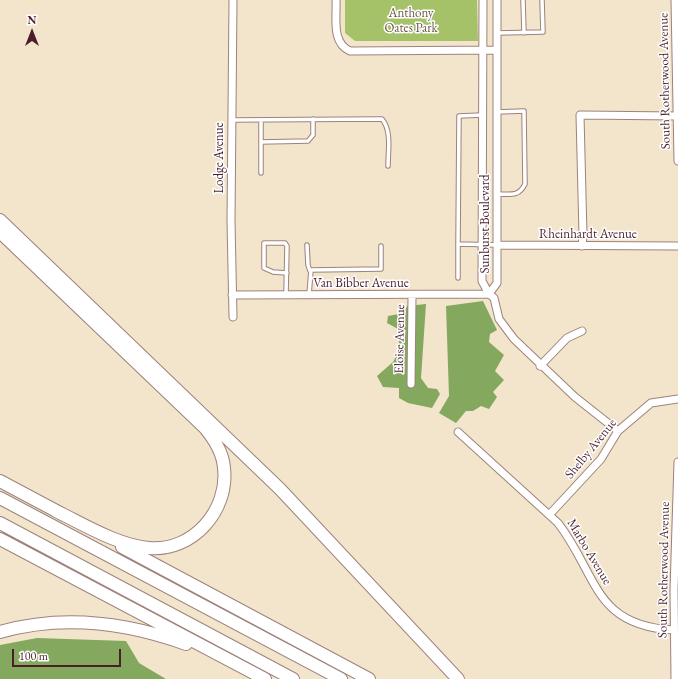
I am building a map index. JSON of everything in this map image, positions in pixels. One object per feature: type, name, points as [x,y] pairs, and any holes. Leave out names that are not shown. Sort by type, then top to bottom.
[{"type":"highway","points":[[0,220],[280,489],[458,679]]},
{"type":"highway","points":[[0,232],[206,428],[220,450],[224,467],[224,485],[218,507],[199,532],[174,545],[156,548],[136,546],[111,537],[56,511]]},
{"type":"highway","points":[[0,481],[369,679]]},
{"type":"highway","points":[[0,498],[341,679]]},
{"type":"highway","points":[[0,523],[293,679]]},
{"type":"highway","points":[[0,539],[265,679]]},
{"type":"highway","points":[[0,632],[51,622],[86,621],[105,623],[152,632],[226,659]]},
{"type":"street","name":"Lodge Avenue","points":[[233,0],[233,317]]},
{"type":"street","points":[[336,0],[337,37],[342,46],[350,51],[497,50]]},
{"type":"street","name":"Sunburst Boulevard","points":[[482,0],[482,281],[488,294],[497,283],[497,0]]},
{"type":"street","name":"South Rotherwood Avenue","points":[[676,1],[678,161]]},
{"type":"street","points":[[582,246],[580,115],[677,116]]},
{"type":"street","name":"Rheinhardt Avenue","points":[[498,245],[678,246]]},
{"type":"street","points":[[488,294],[494,298],[499,319],[514,339],[540,366],[592,412],[618,431]]},
{"type":"street","name":"Van Bibber Avenue","points":[[232,295],[412,296],[488,294]]},
{"type":"street","name":"Eloise Avenue","points":[[411,384],[412,296]]},
{"type":"street","points":[[540,366],[567,338],[582,331]]},
{"type":"street","name":"Shelby Avenue","points":[[550,514],[601,459],[618,431],[651,403],[678,399]]},
{"type":"street","name":"Marbo Avenue","points":[[458,432],[550,514],[570,538],[594,584],[613,610],[632,622],[643,626],[676,631]]},
{"type":"street","name":"South Rotherwood Avenue","points":[[675,679],[678,462]]},
{"type":"lane","points":[[523,0],[524,33]]},
{"type":"lane","points":[[497,33],[543,32],[542,0]]},
{"type":"lane","points":[[497,112],[524,111],[525,184],[522,191],[516,194],[497,194]]},
{"type":"lane","points":[[458,278],[459,116],[482,115]]},
{"type":"lane","points":[[261,142],[308,141],[313,135],[313,119]]},
{"type":"lane","points":[[232,120],[382,119],[387,125],[388,166]]},
{"type":"lane","points":[[261,120],[261,173]]},
{"type":"lane","points":[[286,273],[272,272],[264,268],[264,243],[285,243],[287,246],[286,295]]},
{"type":"lane","points":[[458,244],[498,245]]},
{"type":"lane","points":[[308,245],[308,265],[310,271],[309,295]]},
{"type":"lane","points":[[310,271],[380,269],[381,246]]},
{"type":"green space","name":"Anthony Oates Park","points":[[345,0],[477,0],[478,41],[355,41],[345,33]]},
{"type":"green space","points":[[483,301],[497,330],[490,334],[489,342],[504,355],[495,371],[504,380],[493,392],[497,397],[489,409],[481,406],[473,411],[466,411],[456,423],[439,413],[449,396],[446,306]]},
{"type":"green space","points":[[426,304],[421,378],[428,388],[437,389],[440,394],[432,408],[408,403],[399,398],[399,388],[383,387],[377,376],[393,362],[398,353],[400,330],[387,323],[388,316],[404,313],[407,306]]},
{"type":"green space","points":[[37,638],[126,641],[139,663],[166,679],[0,679],[0,645]]}]
